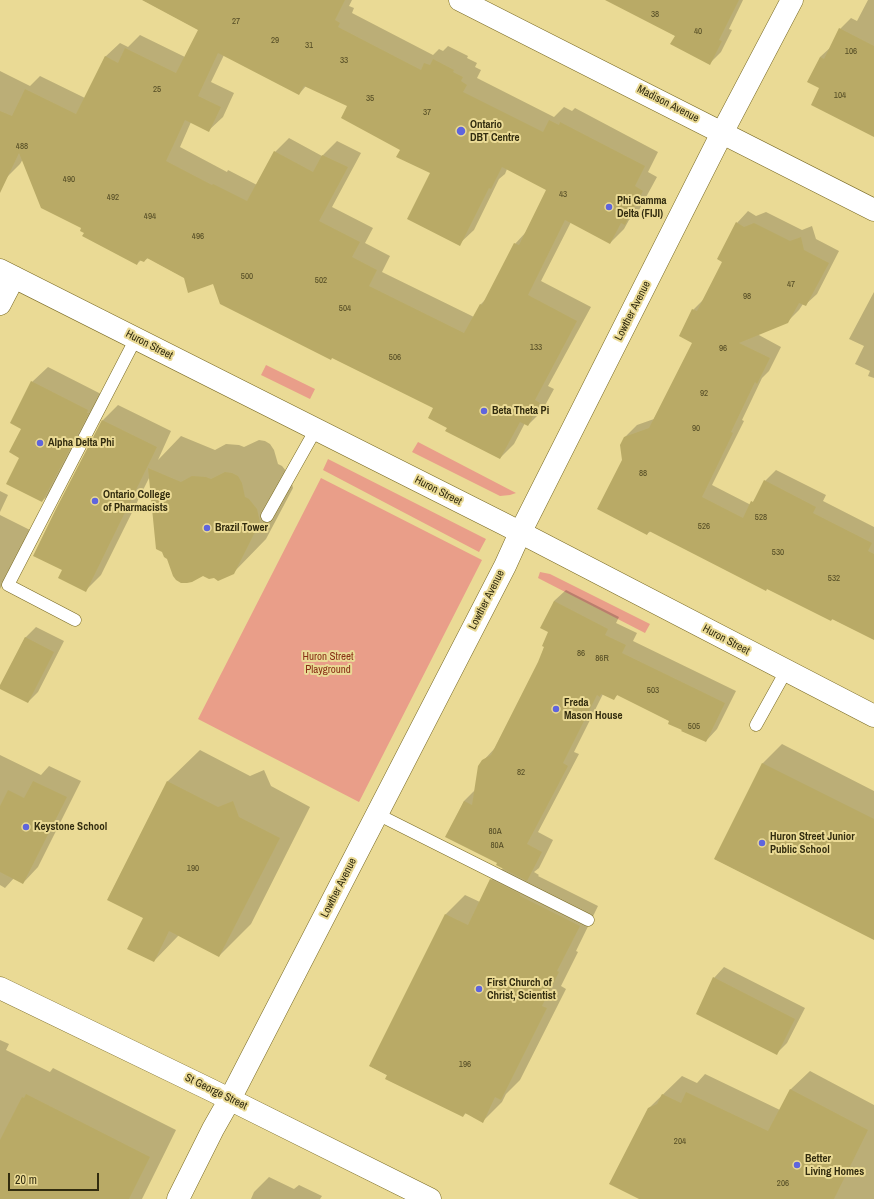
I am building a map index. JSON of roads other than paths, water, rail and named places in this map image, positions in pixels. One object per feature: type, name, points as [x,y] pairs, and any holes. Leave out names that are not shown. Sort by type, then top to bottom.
[{"type":"street","name":"Madison Avenue","points":[[460,0],[874,210]]},
{"type":"street","name":"Lowther Avenue","points":[[178,1199],[501,574],[520,533],[722,133],[792,0]]},
{"type":"street","name":"Huron Street","points":[[7,273],[520,533],[874,716]]},
{"type":"street","points":[[0,304],[7,273]]},
{"type":"street","name":"St George Street","points":[[0,988],[230,1099],[430,1199]]},
{"type":"lane","points":[[75,620],[8,585],[136,338]]},
{"type":"lane","points":[[267,516],[316,429]]},
{"type":"lane","points":[[756,724],[786,671]]},
{"type":"lane","points":[[377,814],[588,920]]},
{"type":"place","name":"Ontario DBT Centre","points":[[461,131]]},
{"type":"place","name":"Phi Gamma Delta (FIJI)","points":[[609,207]]},
{"type":"place","name":"Beta Theta Pi","points":[[484,411]]},
{"type":"place","name":"Alpha Delta Phi","points":[[40,443]]},
{"type":"place","name":"Ontario College of Pharmacists","points":[[95,501]]},
{"type":"place","name":"Brazil Tower","points":[[207,528]]},
{"type":"place","name":"Freda Mason House","points":[[556,709]]},
{"type":"place","name":"Keystone School","points":[[26,827]]},
{"type":"place","name":"Huron Street Junior Public School","points":[[762,843]]},
{"type":"place","name":"First Church of Christ, Scientist","points":[[479,989]]},
{"type":"place","name":"Better Living Homes","points":[[797,1165]]},
{"type":"park label","name":"Huron Street Playground","points":[[328,663]]}]
